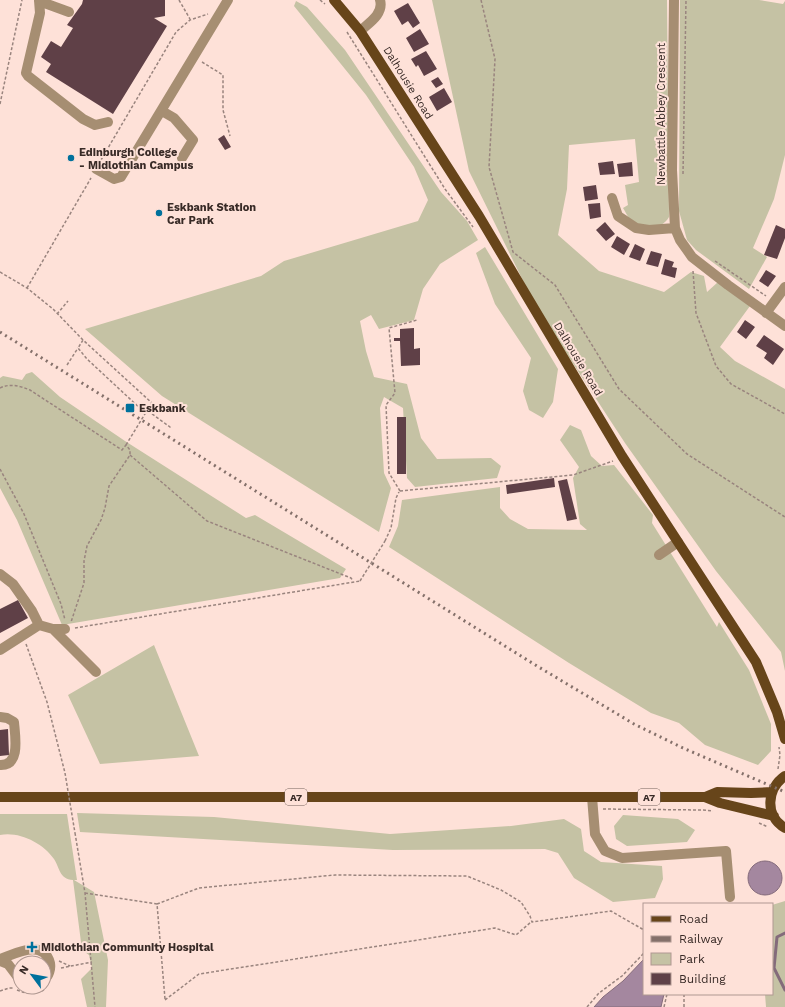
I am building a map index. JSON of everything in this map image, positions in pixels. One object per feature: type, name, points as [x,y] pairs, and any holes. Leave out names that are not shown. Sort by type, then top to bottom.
[{"type":"main road","name":"Dalhousie Road","points":[[331,4],[360,31],[483,221],[622,456],[756,662],[777,712],[782,742]]},
{"type":"main road","points":[[781,774],[772,792],[770,806],[778,822],[785,828]]},
{"type":"main road","name":"A7","points":[[705,797],[717,792],[772,792]]},
{"type":"main road","name":"A7","points":[[0,797],[705,797],[720,803],[774,816]]},
{"type":"street","points":[[69,12],[39,0],[40,13],[26,72],[28,76],[83,119],[95,125],[108,122]]},
{"type":"street","points":[[96,170],[114,179],[121,177],[228,0]]},
{"type":"street","points":[[360,31],[380,13],[380,0]]},
{"type":"street","name":"Newbattle Abbey Crescent","points":[[674,0],[672,170],[675,228],[680,240],[692,257],[785,326]]},
{"type":"street","points":[[162,111],[174,118],[193,140],[182,158]]},
{"type":"street","points":[[612,198],[618,216],[636,228],[649,230],[675,228]]},
{"type":"street","points":[[766,312],[785,288]]},
{"type":"street","points":[[660,555],[678,542]]},
{"type":"street","points":[[0,574],[13,584],[32,611],[39,625]]},
{"type":"street","points":[[0,650],[39,625],[53,629],[67,629]]},
{"type":"street","points":[[53,629],[96,672]]},
{"type":"street","points":[[0,717],[8,718],[14,722],[15,756],[7,765],[0,765]]},
{"type":"street","points":[[592,796],[595,834],[605,851],[622,858],[726,851],[730,897]]},
{"type":"street","points":[[0,960],[33,948],[42,951],[46,955],[53,971]]},
{"type":"street","points":[[0,960],[8,964],[12,969]]},
{"type":"path","points":[[0,104],[22,0]]},
{"type":"path","points":[[179,0],[190,20]]},
{"type":"path","points":[[320,0],[331,4]]},
{"type":"path","points":[[481,0],[495,59],[489,167],[513,252],[555,285],[619,389],[687,454],[785,517]]},
{"type":"path","points":[[683,174],[686,0]]},
{"type":"path","points":[[27,288],[176,32],[190,20],[222,10]]},
{"type":"path","points":[[345,29],[445,189],[476,230]]},
{"type":"path","points":[[194,57],[223,75],[223,110],[230,136]]},
{"type":"path","points":[[692,257],[696,313],[716,366],[731,384],[785,414]]},
{"type":"path","points":[[710,258],[774,302]]},
{"type":"path","points":[[0,272],[27,288],[152,403],[122,450],[30,390],[14,385],[6,385],[0,388]]},
{"type":"path","points":[[57,314],[68,301]]},
{"type":"path","points":[[400,491],[389,473],[386,405],[395,394],[389,328],[417,320]]},
{"type":"path","points":[[67,365],[83,340]]},
{"type":"path","points":[[78,348],[87,359],[143,411]]},
{"type":"path","points":[[148,411],[170,427],[169,428]]},
{"type":"path","points":[[67,629],[84,583],[84,561],[87,546],[101,520],[109,486],[130,455],[130,450],[126,445]]},
{"type":"path","points":[[130,455],[207,521],[351,578],[354,582]]},
{"type":"path","points":[[400,491],[573,475],[614,461]]},
{"type":"path","points":[[0,469],[24,514],[61,604],[67,629]]},
{"type":"path","points":[[67,629],[360,581],[385,541],[391,528],[396,498],[400,491]]},
{"type":"path","points":[[23,634],[47,702],[65,773],[85,893],[96,1007]]},
{"type":"path","points":[[781,774],[780,755],[782,742]]},
{"type":"path","points":[[593,809],[703,810],[718,812]]},
{"type":"path","points":[[753,821],[770,828]]},
{"type":"path","points":[[85,893],[157,904],[199,888],[335,875],[467,876],[501,890],[520,902],[530,916],[532,922]]},
{"type":"path","points":[[157,904],[165,1000],[199,974],[495,928],[516,935],[532,922],[611,911],[643,929]]},
{"type":"path","points":[[587,1007],[599,994],[622,976],[643,954]]},
{"type":"path","points":[[53,971],[92,962]]},
{"type":"path","points":[[53,971],[61,968]]},
{"type":"path","points":[[0,990],[12,989]]},
{"type":"path","points":[[664,1007],[667,995]]},
{"type":"path","points":[[684,995],[684,1007]]},
{"type":"green space","points":[[432,0],[667,0],[669,217],[666,222],[661,225],[651,227],[640,225],[630,219],[623,208],[628,205],[625,185],[639,182],[635,139],[569,145],[567,189],[558,235],[599,271],[664,292],[691,272],[704,276],[707,292],[718,282],[750,306],[720,347],[735,361],[785,389],[785,671],[781,652],[716,571],[625,443],[536,307],[469,171]]},
{"type":"green space","points":[[680,0],[759,0],[783,4],[785,1],[785,155],[774,199],[753,248],[767,257],[749,289],[696,250],[687,240],[679,211]]},
{"type":"green space","points":[[296,1],[307,7],[345,50],[441,192],[467,221],[478,240],[440,264],[423,289],[414,320],[379,329],[371,315],[360,321],[366,351],[374,377],[407,384],[421,438],[437,459],[491,458],[501,466],[497,478],[415,487],[407,478],[403,408],[384,397],[380,408],[384,473],[391,488],[379,532],[162,396],[85,329],[261,276],[284,261],[418,221],[428,200],[414,167],[366,95],[294,6]]},
{"type":"green space","points":[[485,247],[558,369],[553,402],[543,418],[529,410],[523,391],[531,358],[495,304],[476,253]]},
{"type":"green space","points":[[32,372],[60,397],[125,441],[246,518],[255,515],[346,569],[340,578],[62,625],[17,520],[0,488],[0,378],[3,376],[22,380],[26,374]]},
{"type":"green space","points":[[570,425],[581,430],[591,456],[602,466],[614,465],[653,515],[652,523],[717,627],[719,622],[749,670],[771,724],[771,751],[758,765],[705,745],[679,723],[651,713],[569,663],[389,547],[398,526],[402,500],[500,487],[500,508],[510,519],[528,529],[587,530],[580,524],[573,478],[579,467],[560,440]]},
{"type":"green space","points":[[154,645],[199,756],[100,764],[68,695]]},
{"type":"green space","points":[[77,813],[214,817],[390,834],[511,826],[564,819],[581,829],[584,851],[601,862],[662,866],[663,879],[655,898],[613,902],[574,878],[558,853],[545,849],[393,850],[80,832]]},
{"type":"green space","points":[[0,814],[67,814],[77,880],[74,880],[94,892],[108,960],[106,1007],[87,1007],[81,979],[92,968],[89,955],[82,950],[73,880],[65,878],[62,875],[54,859],[37,843],[15,835],[0,835]]},
{"type":"green space","points":[[623,815],[678,819],[695,830],[687,842],[627,846],[616,839],[614,826]]},
{"type":"green space","points":[[785,901],[785,1007],[766,1007],[765,995],[773,995],[773,905]]},
{"type":"shaded area","points":[[762,861],[768,861],[772,862],[779,868],[782,878],[781,885],[775,892],[768,895],[762,895],[758,894],[751,888],[748,881],[748,875],[749,871],[755,864]]},
{"type":"shaded area","points":[[643,960],[643,995],[664,995],[661,1007],[594,1007],[603,997],[623,981]]},
{"type":"building","points":[[83,0],[165,0],[165,16],[154,18],[167,26],[113,114],[46,72],[51,64],[41,57],[51,41],[61,47],[73,28],[67,25],[82,4]]},
{"type":"building","points":[[408,3],[420,23],[413,28],[408,21],[402,25],[394,11]]},
{"type":"building","points":[[420,29],[429,44],[414,52],[406,38]]},
{"type":"building","points":[[426,51],[437,69],[424,76],[418,65],[416,67],[411,59]]},
{"type":"building","points":[[438,77],[443,84],[436,88],[431,81]]},
{"type":"building","points":[[444,88],[452,102],[437,111],[429,97]]},
{"type":"building","points":[[224,135],[231,147],[225,150],[218,139]]},
{"type":"building","points":[[613,161],[615,174],[600,175],[598,163]]},
{"type":"building","points":[[632,162],[633,176],[619,177],[617,164]]},
{"type":"building","points":[[596,185],[598,199],[585,201],[583,187]]},
{"type":"building","points":[[600,203],[601,217],[590,219],[588,204]]},
{"type":"building","points":[[605,222],[615,234],[606,241],[596,230]]},
{"type":"building","points":[[776,225],[785,229],[785,238],[777,259],[764,255]]},
{"type":"building","points":[[617,236],[630,244],[624,255],[611,247]]},
{"type":"building","points":[[635,244],[645,249],[640,261],[629,257]]},
{"type":"building","points":[[651,251],[662,254],[658,267],[646,264]]},
{"type":"building","points":[[665,259],[674,262],[672,267],[677,268],[675,278],[661,274]]},
{"type":"building","points":[[766,270],[776,276],[768,287],[759,281]]},
{"type":"building","points":[[745,320],[755,327],[746,339],[737,332]]},
{"type":"building","points":[[414,328],[414,349],[420,348],[420,365],[401,366],[400,341],[394,341],[394,338],[400,338],[400,329]]},
{"type":"building","points":[[764,335],[784,349],[773,365],[764,358],[767,353],[756,346]]},
{"type":"building","points":[[397,417],[406,417],[406,474],[397,474]]},
{"type":"building","points":[[554,478],[555,487],[507,494],[506,485]]},
{"type":"building","points":[[567,479],[577,519],[567,521],[558,481]]},
{"type":"building","points":[[18,600],[28,618],[0,633],[0,609]]},
{"type":"building","points":[[8,729],[9,755],[0,756],[0,730]]},
{"type":"waterway","points":[[785,933],[777,937],[774,968],[785,990]]},
{"type":"railway","points":[[0,332],[537,666],[634,724],[683,748],[785,792]]},
{"type":"place","name":"Edinburgh College - Midlothian Campus","points":[[71,158]]},
{"type":"place","name":"Eskbank Station Car Park","points":[[159,213]]},
{"type":"place","name":"Eskbank","points":[[130,408]]},
{"type":"place","name":"Midlothian Community Hospital","points":[[32,947]]}]
